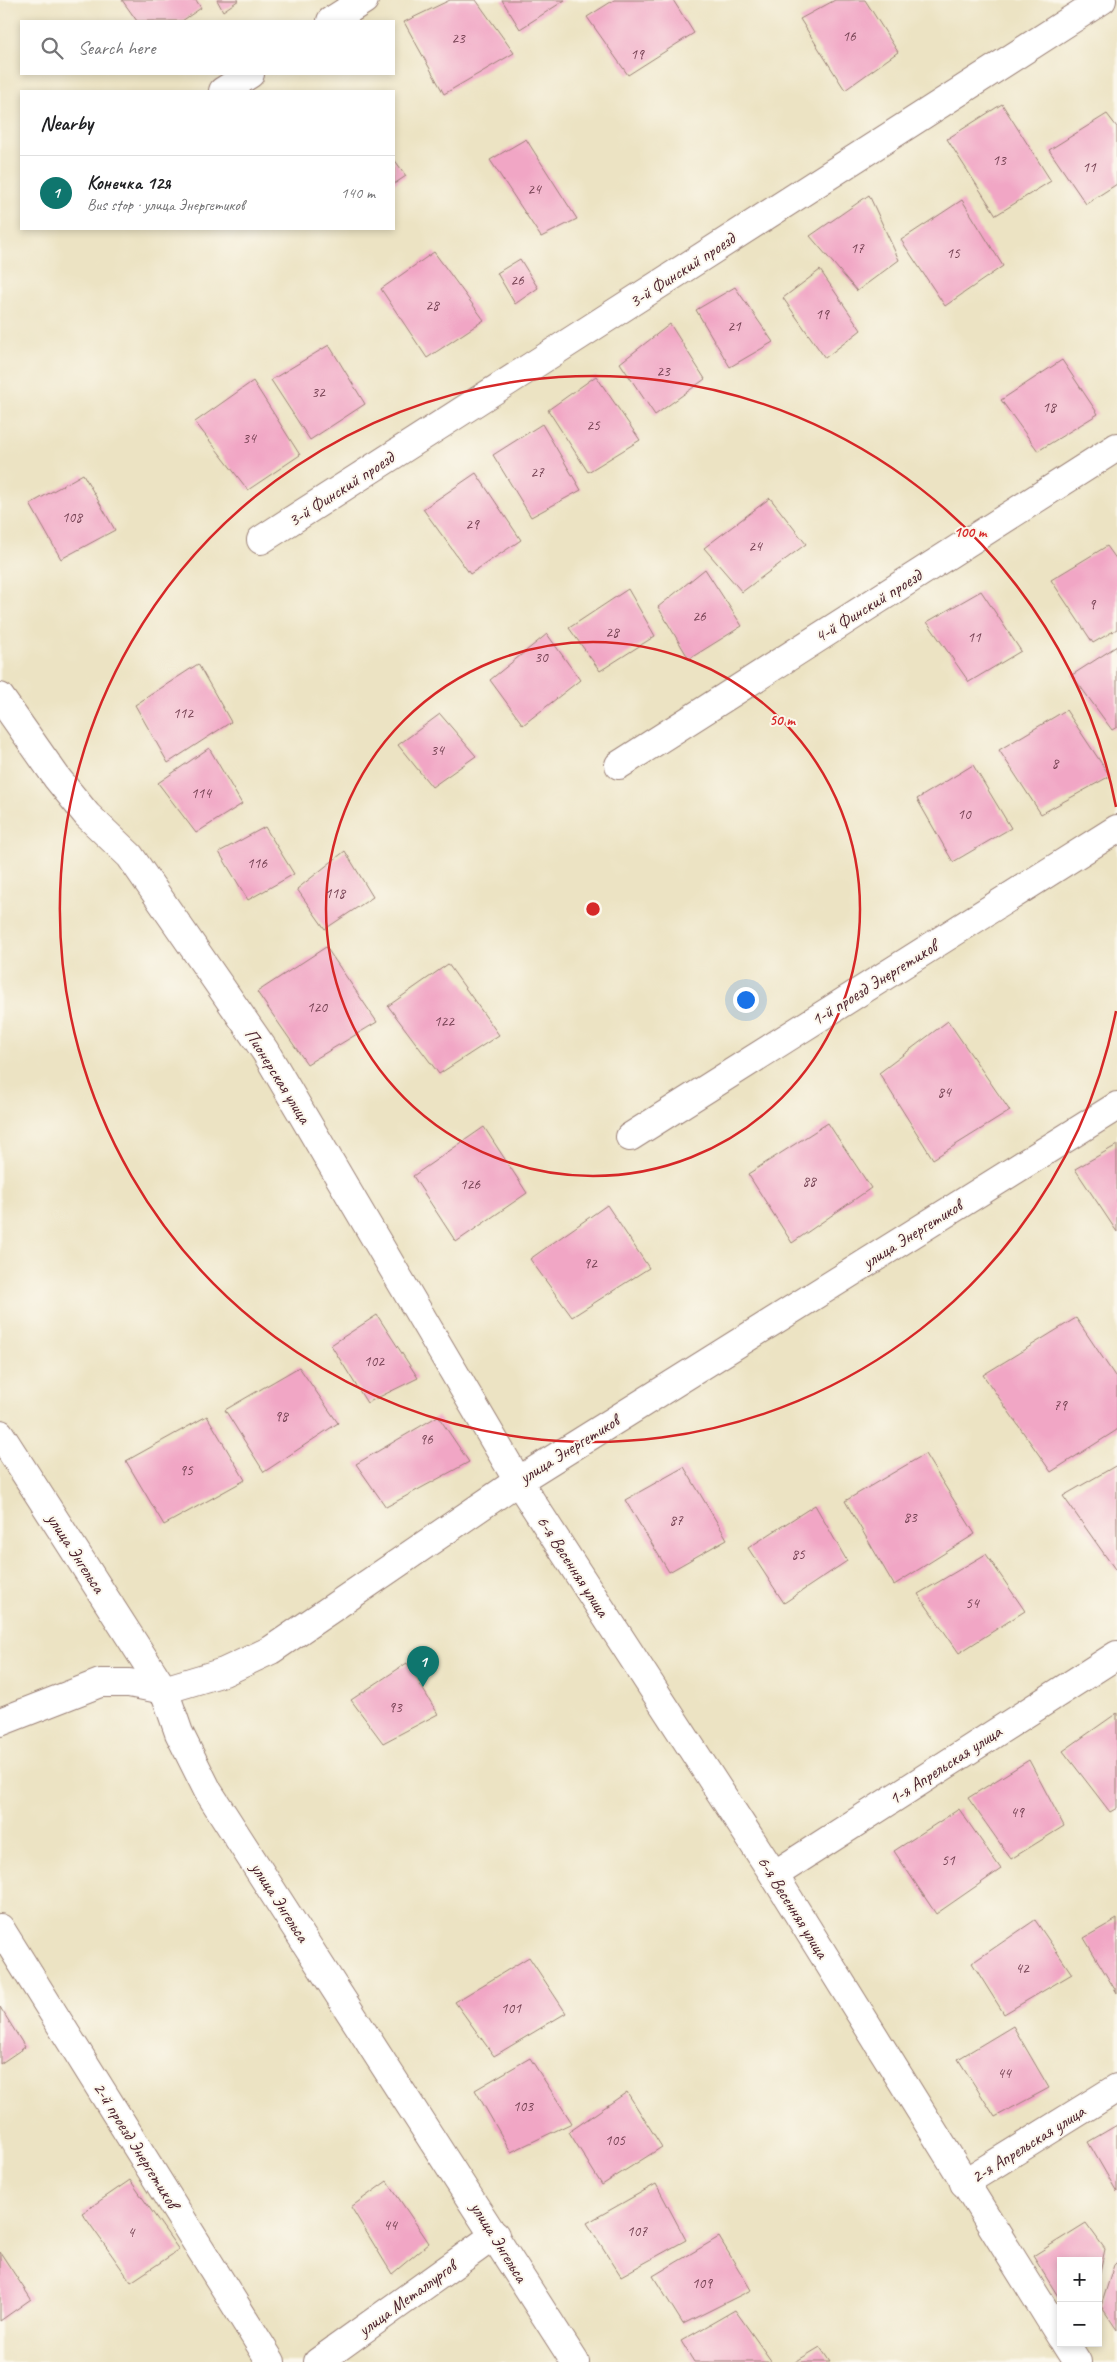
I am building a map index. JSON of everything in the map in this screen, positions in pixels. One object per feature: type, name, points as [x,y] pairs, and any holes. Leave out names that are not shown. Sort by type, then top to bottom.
[{"type":"street","points":[[333,20],[364,0]]},
{"type":"street","name":"3-й Финский проезд","points":[[261,540],[1102,0]]},
{"type":"street","points":[[225,90],[248,75]]},
{"type":"street","name":"4-й Финский проезд","points":[[619,765],[1117,447]]},
{"type":"street","name":"Пионерская улица","points":[[0,697],[56,778],[87,815],[130,856],[265,1051],[518,1481]]},
{"type":"street","name":"1-й проезд Энергетиков","points":[[630,1137],[1117,828]]},
{"type":"street","name":"улица Энергетиков","points":[[0,1722],[100,1683],[129,1683],[164,1690],[224,1672],[271,1650],[518,1481],[1117,1106]]},
{"type":"street","name":"улица Энгельса","points":[[0,1434],[164,1690],[179,1733],[208,1791],[495,2235],[574,2362]]},
{"type":"street","name":"6-я Весенняя улица","points":[[518,1481],[774,1875],[1057,2331]]},
{"type":"street","name":"1-я Апрельская улица","points":[[774,1875],[1117,1655]]},
{"type":"street","name":"2-й проезд Энергетиков","points":[[0,1928],[271,2362]]},
{"type":"street","name":"2-я Апрельская улица","points":[[964,2183],[1117,2088]]},
{"type":"street","name":"улица Металлургов","points":[[318,2362],[495,2235]]},
{"type":"street","points":[[1068,2347],[1077,2362]]},
{"type":"building","points":[[122,0],[196,0],[201,8],[183,20],[136,20]]},
{"type":"building","points":[[217,0],[239,0],[223,11]]},
{"type":"building","points":[[450,0],[476,0],[514,53],[444,94],[404,22]]},
{"type":"building","points":[[502,0],[565,0],[520,29]]},
{"type":"building","points":[[614,0],[673,0],[694,33],[628,75],[587,17]]},
{"type":"building","points":[[835,0],[865,0],[898,52],[845,90],[800,19]]},
{"type":"building","points":[[1002,104],[1051,181],[996,215],[947,139]]},
{"type":"building","points":[[1107,114],[1117,127],[1117,184],[1086,204],[1049,150]]},
{"type":"building","points":[[526,139],[577,219],[541,237],[490,160]]},
{"type":"building","points":[[395,160],[406,176],[395,183]]},
{"type":"building","points":[[869,195],[899,260],[857,291],[810,236]]},
{"type":"building","points":[[962,200],[1003,266],[945,306],[901,240]]},
{"type":"building","points":[[434,252],[484,320],[427,358],[381,289]]},
{"type":"building","points":[[520,259],[538,288],[515,304],[497,273]]},
{"type":"building","points":[[820,270],[861,330],[825,358],[783,298]]},
{"type":"building","points":[[735,287],[773,342],[730,367],[696,310]]},
{"type":"building","points":[[670,324],[705,379],[655,415],[620,363]]},
{"type":"building","points":[[329,345],[365,404],[310,440],[271,380]]},
{"type":"building","points":[[1062,360],[1098,414],[1038,451],[1001,400]]},
{"type":"building","points":[[596,376],[640,440],[588,472],[548,410]]},
{"type":"building","points":[[253,381],[300,455],[248,490],[195,422]]},
{"type":"building","points":[[542,424],[581,490],[531,517],[493,455]]},
{"type":"building","points":[[476,473],[521,540],[470,574],[423,509]]},
{"type":"building","points":[[83,474],[115,530],[61,559],[30,504]]},
{"type":"building","points":[[770,498],[806,544],[742,592],[704,548]]},
{"type":"building","points":[[1107,546],[1117,560],[1117,629],[1093,643],[1051,580]]},
{"type":"building","points":[[705,569],[742,626],[689,659],[658,607]]},
{"type":"building","points":[[628,589],[655,636],[600,671],[569,628]]},
{"type":"building","points":[[981,591],[1021,651],[969,682],[927,622]]},
{"type":"building","points":[[547,634],[580,680],[523,725],[490,680]]},
{"type":"building","points":[[1117,646],[1117,727],[1112,730],[1072,675]]},
{"type":"building","points":[[198,664],[231,722],[168,763],[135,705]]},
{"type":"building","points":[[1066,710],[1110,776],[1041,814],[999,750]]},
{"type":"building","points":[[440,714],[476,756],[432,787],[398,745]]},
{"type":"building","points":[[209,748],[242,804],[196,833],[158,783]]},
{"type":"building","points":[[973,765],[1011,828],[953,862],[917,799]]},
{"type":"building","points":[[265,827],[294,874],[248,900],[219,852]]},
{"type":"building","points":[[345,851],[373,897],[325,929],[297,889]]},
{"type":"building","points":[[326,947],[377,1022],[307,1064],[257,992]]},
{"type":"building","points":[[448,964],[499,1035],[439,1074],[388,1006]]},
{"type":"building","points":[[948,1021],[1010,1111],[933,1159],[879,1073]]},
{"type":"building","points":[[828,1123],[871,1188],[792,1243],[748,1174]]},
{"type":"building","points":[[484,1127],[527,1193],[456,1242],[413,1176]]},
{"type":"building","points":[[1117,1145],[1117,1232],[1075,1169]]},
{"type":"building","points":[[607,1205],[649,1268],[572,1317],[530,1259]]},
{"type":"building","points":[[377,1315],[418,1378],[367,1403],[331,1345]]},
{"type":"building","points":[[1076,1318],[1117,1379],[1117,1430],[1051,1472],[983,1375]]},
{"type":"building","points":[[299,1367],[338,1423],[264,1472],[225,1410]]},
{"type":"building","points":[[207,1416],[245,1480],[164,1525],[126,1461]]},
{"type":"building","points":[[438,1416],[469,1462],[386,1507],[356,1464]]},
{"type":"building","points":[[925,1454],[975,1534],[894,1585],[845,1501]]},
{"type":"building","points":[[1117,1465],[1117,1572],[1063,1496]]},
{"type":"building","points":[[684,1467],[727,1539],[669,1572],[625,1500]]},
{"type":"building","points":[[815,1505],[847,1561],[784,1603],[748,1548]]},
{"type":"building","points":[[986,1554],[1025,1611],[959,1653],[918,1594]]},
{"type":"building","points":[[407,1663],[438,1714],[383,1743],[351,1700]]},
{"type":"building","points":[[1117,1713],[1117,1808],[1110,1812],[1063,1751]]},
{"type":"building","points":[[1029,1760],[1064,1826],[1011,1859],[968,1798]]},
{"type":"building","points":[[959,1809],[1001,1869],[936,1914],[894,1851]]},
{"type":"building","points":[[1117,1919],[1117,1993],[1084,1938]]},
{"type":"building","points":[[1035,1920],[1072,1974],[1004,2014],[972,1963]]},
{"type":"building","points":[[529,1957],[566,2013],[494,2056],[455,2002]]},
{"type":"building","points":[[0,2007],[25,2047],[0,2064]]},
{"type":"building","points":[[1013,2026],[1049,2088],[995,2117],[958,2059]]},
{"type":"building","points":[[530,2058],[572,2123],[511,2152],[475,2090]]},
{"type":"building","points":[[627,2092],[662,2147],[602,2185],[569,2132]]},
{"type":"building","points":[[1117,2125],[1117,2192],[1088,2142]]},
{"type":"building","points":[[130,2180],[179,2250],[131,2282],[82,2213]]},
{"type":"building","points":[[387,2181],[429,2243],[392,2274],[351,2207]]},
{"type":"building","points":[[656,2184],[686,2240],[621,2276],[587,2223]]},
{"type":"building","points":[[1086,2223],[1105,2249],[1102,2262],[1102,2257],[1057,2257],[1057,2295],[1033,2256]]},
{"type":"building","points":[[719,2237],[751,2290],[683,2324],[653,2276]]},
{"type":"building","points":[[0,2252],[31,2299],[0,2321]]},
{"type":"building","points":[[1117,2262],[1117,2330],[1102,2308],[1114,2265]]},
{"type":"building","points":[[735,2310],[772,2362],[694,2362],[681,2341]]},
{"type":"building","points":[[820,2347],[830,2362],[795,2362]]},
{"type":"place","name":"Конечка 12я","points":[[423,1687]]}]
